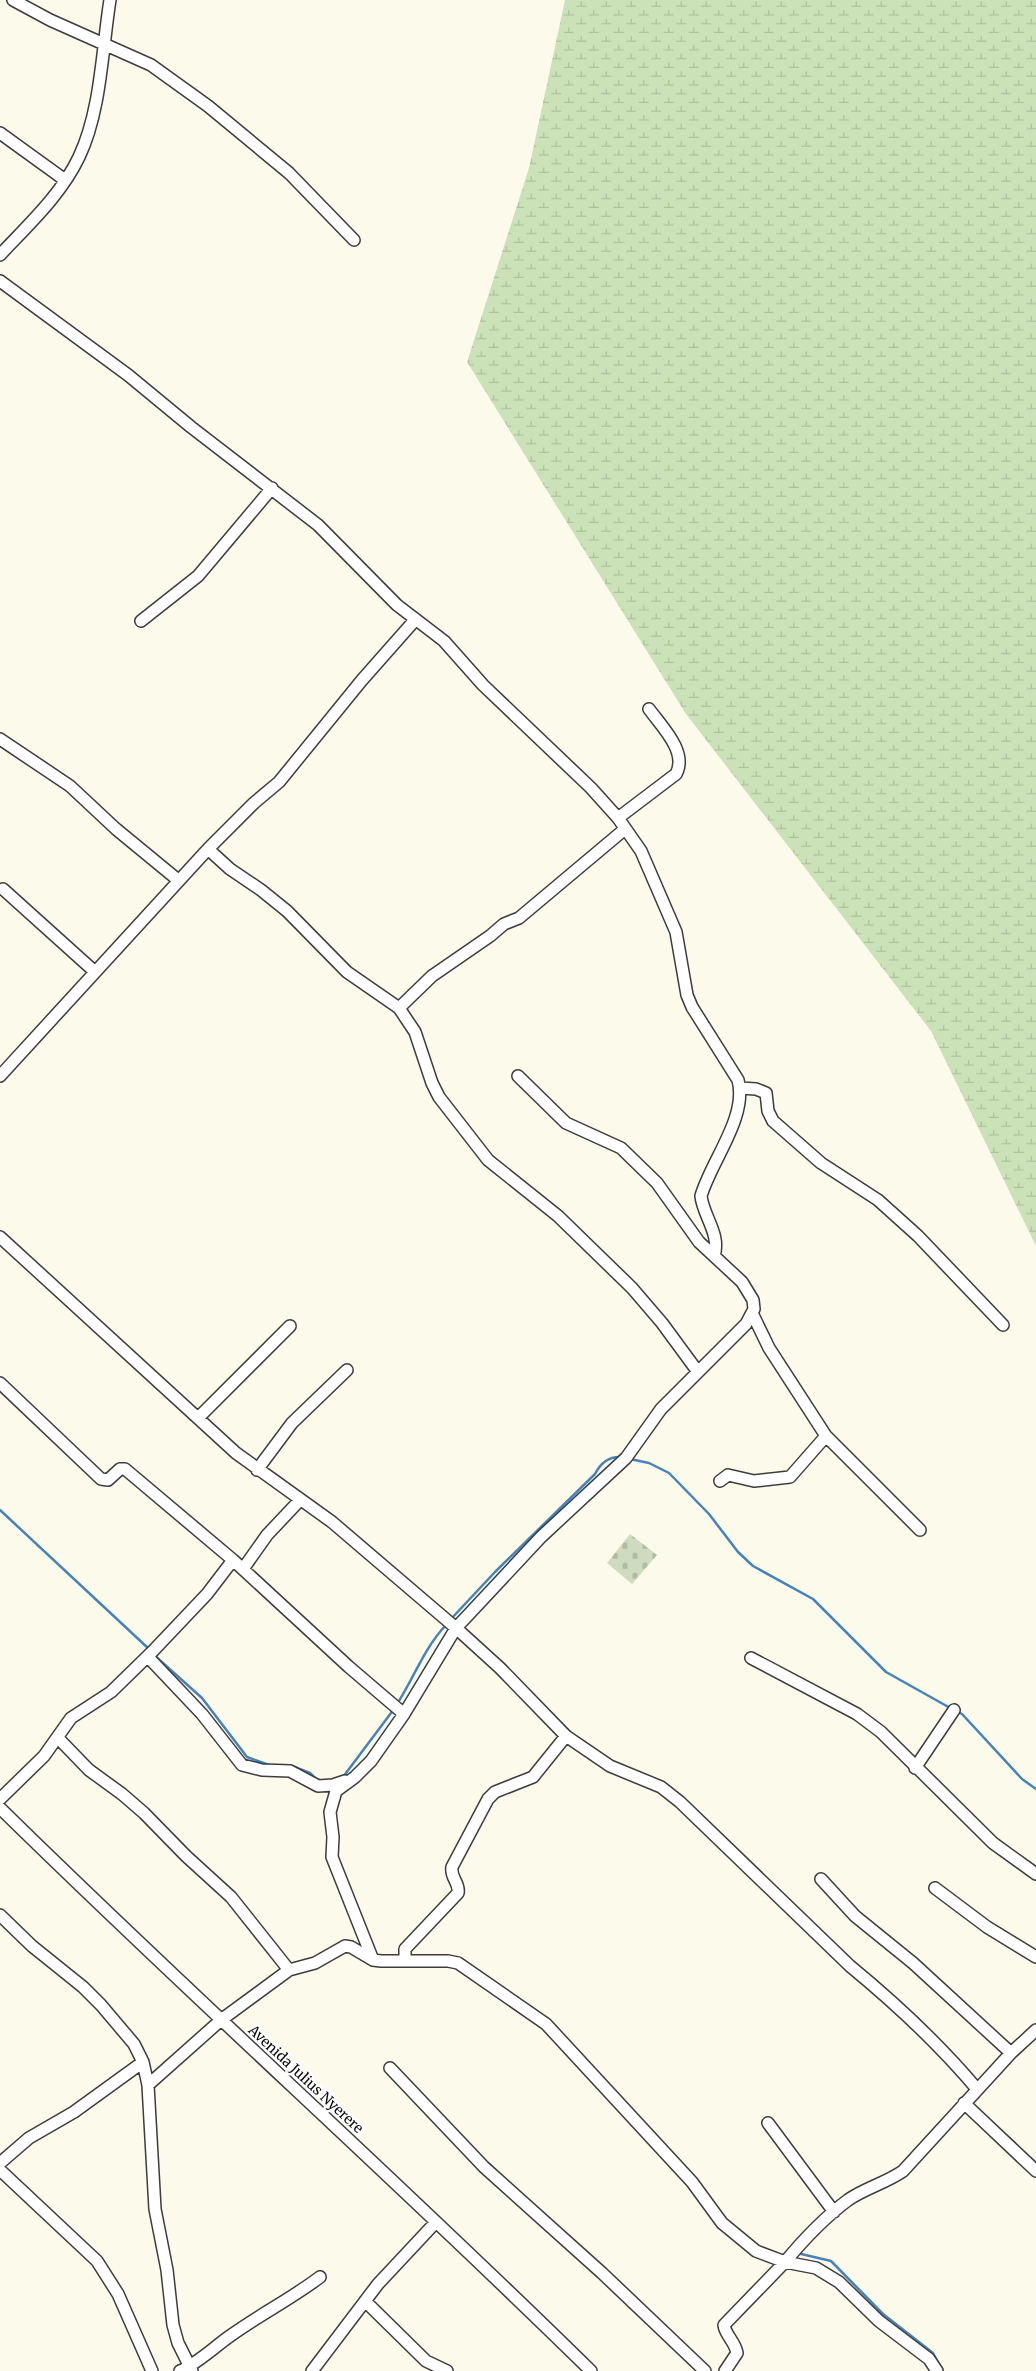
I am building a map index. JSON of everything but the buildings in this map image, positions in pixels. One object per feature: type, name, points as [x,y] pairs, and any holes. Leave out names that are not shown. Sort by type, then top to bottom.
[{"type":"street","points":[[13,0],[103,45],[151,65],[208,106],[289,173],[354,240]]},
{"type":"street","points":[[0,255],[65,180],[78,159],[92,123],[110,0]]},
{"type":"street","points":[[0,133],[65,180]]},
{"type":"street","points":[[0,281],[128,375],[191,428],[318,524],[376,584],[415,620],[444,641],[483,685],[567,763],[618,818],[641,851],[671,920],[679,944],[690,1001],[738,1080],[740,1088],[735,1115],[701,1196],[713,1229],[716,1250],[714,1256]]},
{"type":"street","points":[[141,621],[198,576],[272,488]]},
{"type":"street","points":[[0,1076],[178,880],[254,803],[279,782],[362,680],[415,620]]},
{"type":"street","points":[[618,818],[676,774],[680,766],[680,756],[649,710]]},
{"type":"street","points":[[0,739],[70,786],[116,829],[178,880]]},
{"type":"street","points":[[399,1008],[432,976],[490,936],[504,924],[520,918],[625,829]]},
{"type":"street","points":[[208,849],[230,869],[287,911],[347,972],[399,1008],[415,1032],[432,1084],[488,1160],[558,1216],[632,1288],[698,1372]]},
{"type":"street","points":[[3,889],[94,971]]},
{"type":"street","points":[[518,1076],[566,1123],[621,1148],[658,1182],[699,1242],[746,1288],[754,1304],[753,1315],[769,1348],[826,1436],[920,1530]]},
{"type":"street","points":[[740,1088],[756,1089],[766,1093],[768,1110],[773,1122],[821,1163],[878,1200],[918,1236],[1003,1324]]},
{"type":"street","points":[[0,1237],[257,1470],[332,1522],[456,1628],[500,1668],[566,1736],[610,1766],[661,1787],[680,1802],[850,1966],[875,1986],[950,2057],[977,2089]]},
{"type":"street","points":[[373,1960],[332,1856],[333,1837],[330,1812],[336,1791],[356,1777],[371,1761],[404,1714],[456,1628],[541,1537],[626,1458],[651,1420],[753,1315]]},
{"type":"street","points":[[198,1418],[290,1326]]},
{"type":"street","points":[[257,1470],[292,1423],[347,1370]]},
{"type":"street","points":[[0,1383],[101,1479],[108,1480],[120,1469],[125,1468],[233,1560],[349,1667],[404,1714]]},
{"type":"street","points":[[720,1481],[728,1475],[754,1481],[790,1476],[826,1436]]},
{"type":"street","points":[[243,1569],[267,1535],[300,1500]]},
{"type":"street","points":[[0,1799],[44,1756],[71,1718],[111,1692],[148,1657],[207,1594],[233,1560]]},
{"type":"street","points":[[148,1657],[202,1714],[242,1765],[262,1770],[290,1771],[318,1786],[333,1785],[356,1777]]},
{"type":"street","points":[[751,1658],[857,1714],[881,1732],[915,1768],[993,1843],[1036,1874]]},
{"type":"street","points":[[915,1768],[954,1710]]},
{"type":"street","points":[[405,1960],[404,1949],[458,1893],[458,1886],[452,1875],[452,1868],[488,1799],[495,1792],[533,1777],[566,1736]]},
{"type":"street","points":[[58,1738],[89,1770],[144,1813],[186,1856],[231,1897],[289,1970]]},
{"type":"street","name":"Avenida Julius Nyerere","points":[[0,1808],[591,2371]]},
{"type":"street","points":[[821,1878],[855,1916],[913,1963],[1010,2053]]},
{"type":"street","points":[[935,1888],[987,1927],[1036,1957]]},
{"type":"street","points":[[0,1915],[32,1946],[101,2005],[134,2044],[143,2062],[148,2085],[155,2209],[167,2270],[173,2325],[187,2369],[228,2336],[296,2295],[320,2277]]},
{"type":"street","points":[[148,2085],[221,2020],[289,1970],[315,1963],[345,1946],[352,1947],[373,1960],[448,1961],[458,1963],[546,2024],[692,2182],[722,2223],[756,2251],[784,2262],[816,2268],[839,2282],[879,2321],[929,2359],[936,2371]]},
{"type":"street","points":[[725,2371],[737,2352],[734,2342],[725,2331],[724,2325],[810,2232],[850,2199],[890,2180],[903,2171],[1010,2053],[1032,2043],[1036,2030]]},
{"type":"street","points":[[0,2163],[29,2138],[74,2112],[143,2062]]},
{"type":"street","points":[[390,2068],[484,2167],[602,2272],[705,2371]]},
{"type":"street","points":[[964,2103],[1036,2171]]},
{"type":"street","points":[[768,2123],[834,2212]]},
{"type":"street","points":[[0,2187],[4,2174],[97,2260],[118,2294],[152,2371]]},
{"type":"street","points":[[312,2371],[391,2269],[436,2222]]},
{"type":"street","points":[[365,2301],[426,2361],[447,2371]]},
{"type":"green space","points":[[565,0],[1036,0],[1036,1246],[931,1031],[686,714],[467,362],[529,168]]},
{"type":"green space","points":[[630,1534],[657,1555],[632,1584],[607,1563]]},
{"type":"waterway","points":[[451,1619],[495,1572],[595,1474],[603,1463],[609,1459],[622,1457]]},
{"type":"waterway","points":[[630,1459],[649,1463],[669,1473],[709,1514],[738,1552],[753,1566],[813,1599],[886,1672],[952,1709]]},
{"type":"waterway","points":[[0,1510],[149,1649]]},
{"type":"waterway","points":[[397,1704],[431,1643],[446,1625]]},
{"type":"waterway","points":[[154,1655],[202,1698],[247,1757],[269,1765]]},
{"type":"waterway","points":[[343,1777],[394,1709]]},
{"type":"waterway","points":[[956,1711],[962,1714],[1022,1779],[1036,1789]]},
{"type":"waterway","points":[[292,1766],[310,1773],[315,1778]]},
{"type":"waterway","points":[[797,2253],[831,2261],[883,2314],[933,2353],[938,2363]]}]
